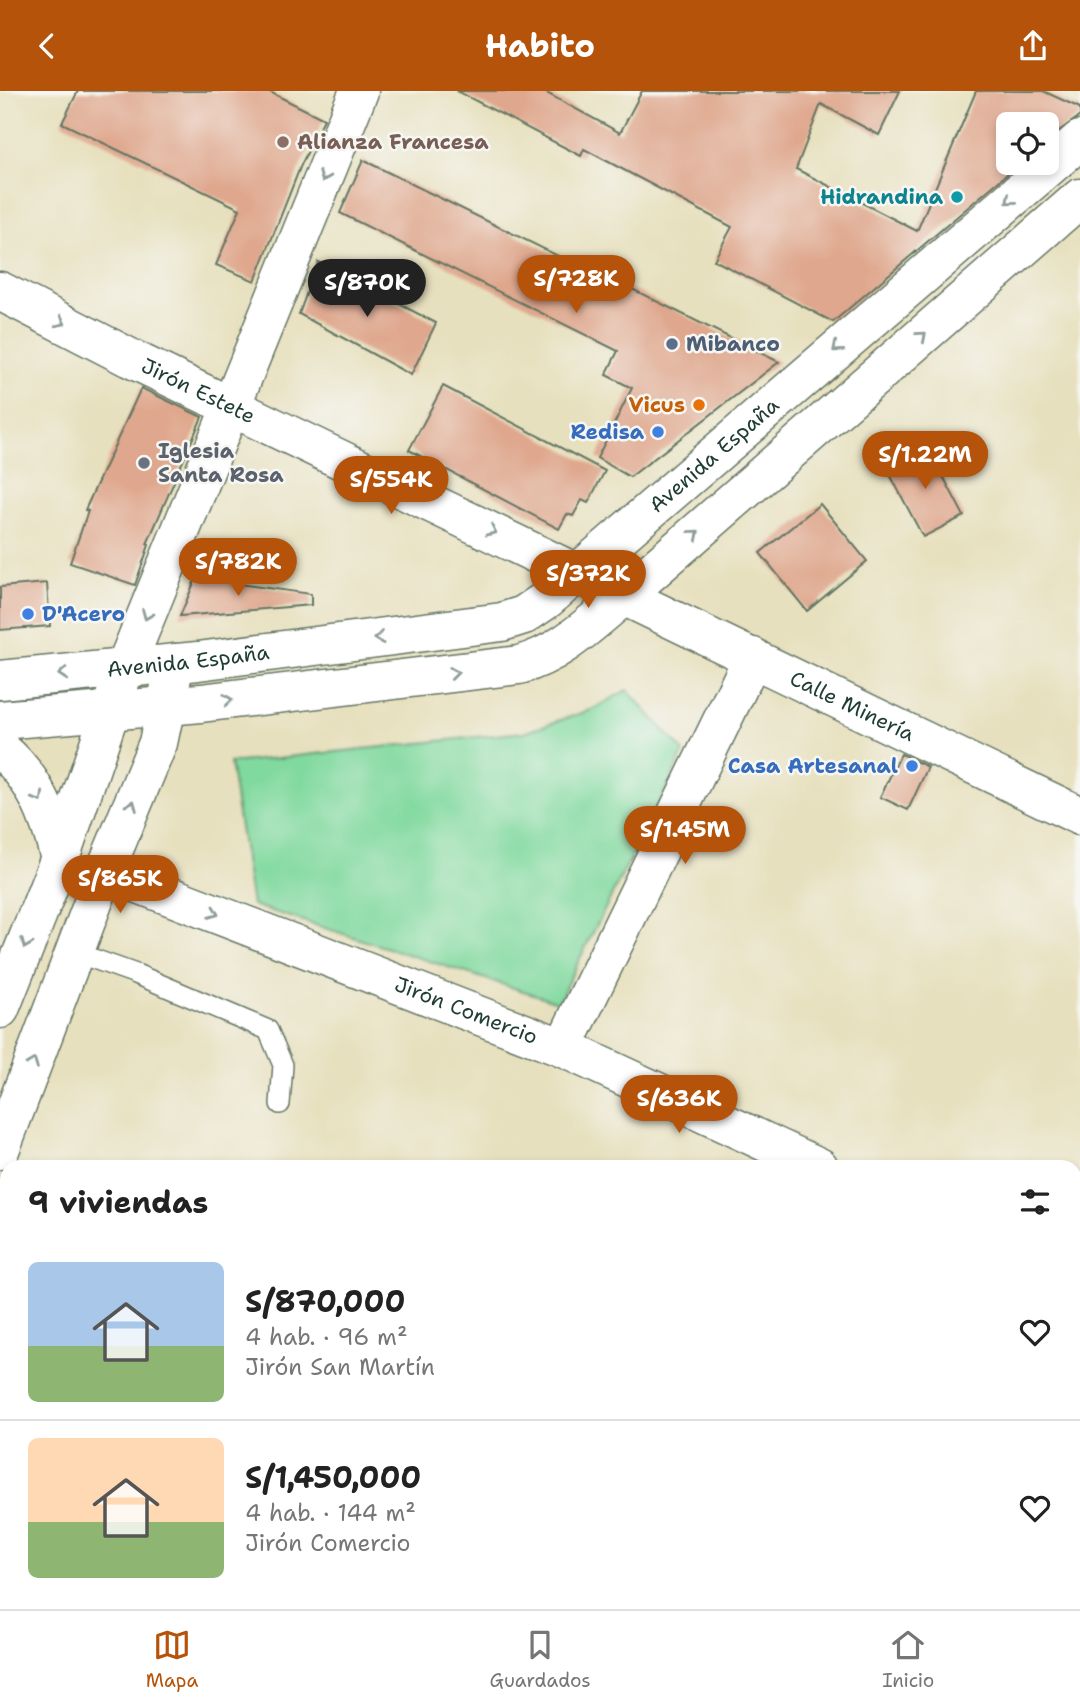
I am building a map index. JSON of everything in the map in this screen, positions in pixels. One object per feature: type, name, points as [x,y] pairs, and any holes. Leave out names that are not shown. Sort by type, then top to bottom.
[{"type":"main road","points":[[0,1009],[60,858],[125,668],[359,91]]},
{"type":"main road","name":"Avenida España","points":[[0,680],[175,663],[502,622],[524,615],[546,600],[1080,140]]},
{"type":"main road","name":"Avenida España","points":[[0,720],[168,706],[519,665],[542,659],[567,643],[625,595],[1080,198]]},
{"type":"main road","name":"Jirón Estete","points":[[0,291],[231,406],[625,595]]},
{"type":"main road","name":"Calle Minería","points":[[625,595],[1080,816]]},
{"type":"main road","points":[[563,1048],[753,657]]},
{"type":"main road","points":[[0,1150],[105,871],[158,743],[175,663]]},
{"type":"main road","points":[[0,749],[28,778],[49,816],[60,858]]},
{"type":"main road","name":"Jirón Comercio","points":[[105,871],[563,1048],[804,1160]]},
{"type":"lane","points":[[74,952],[136,974],[268,1030],[283,1065],[281,1104]]},
{"type":"green space","points":[[627,690],[684,752],[558,1002],[252,905],[230,763],[524,732],[591,710]]},
{"type":"building","points":[[78,91],[268,91],[324,119],[301,165],[255,281],[216,265],[240,209],[62,123]]},
{"type":"building","points":[[457,91],[543,91],[620,133],[642,91],[900,91],[879,135],[821,104],[796,169],[917,231],[976,91],[1043,91],[1080,108],[1080,116],[1059,131],[1059,112],[996,112],[996,175],[1006,175],[833,322],[714,260],[732,227],[584,149],[581,156]]},
{"type":"building","points":[[363,160],[779,362],[630,477],[597,458],[632,388],[606,375],[618,351],[340,213]]},
{"type":"building","points":[[318,262],[436,323],[411,375],[299,314]]},
{"type":"building","points":[[443,386],[605,471],[588,503],[582,500],[573,516],[567,514],[559,529],[409,450]]},
{"type":"building","name":"Iglesia Santa Rosa","points":[[141,388],[202,417],[147,544],[149,545],[135,585],[70,563],[88,511],[85,510]]},
{"type":"building","points":[[926,444],[964,516],[923,537],[885,465]]},
{"type":"building","points":[[820,504],[867,561],[807,611],[760,553]]},
{"type":"building","points":[[196,578],[311,594],[311,605],[180,616]]},
{"type":"building","points":[[47,583],[50,626],[0,630],[0,587]]},
{"type":"building","points":[[901,754],[928,767],[908,810],[880,797]]},
{"type":"place","name":"Alianza Francesa","points":[[283,142]]},
{"type":"place","name":"Hidrandina","points":[[957,197]]},
{"type":"place","name":"Mibanco","points":[[672,344]]},
{"type":"place","name":"Vicus","points":[[699,405]]},
{"type":"place","name":"Redisa","points":[[658,432]]},
{"type":"place","name":"Iglesia Santa Rosa","points":[[144,463]]},
{"type":"place","name":"D'Acero","points":[[28,614]]},
{"type":"place","name":"Casa Artesanal","points":[[912,766]]}]
